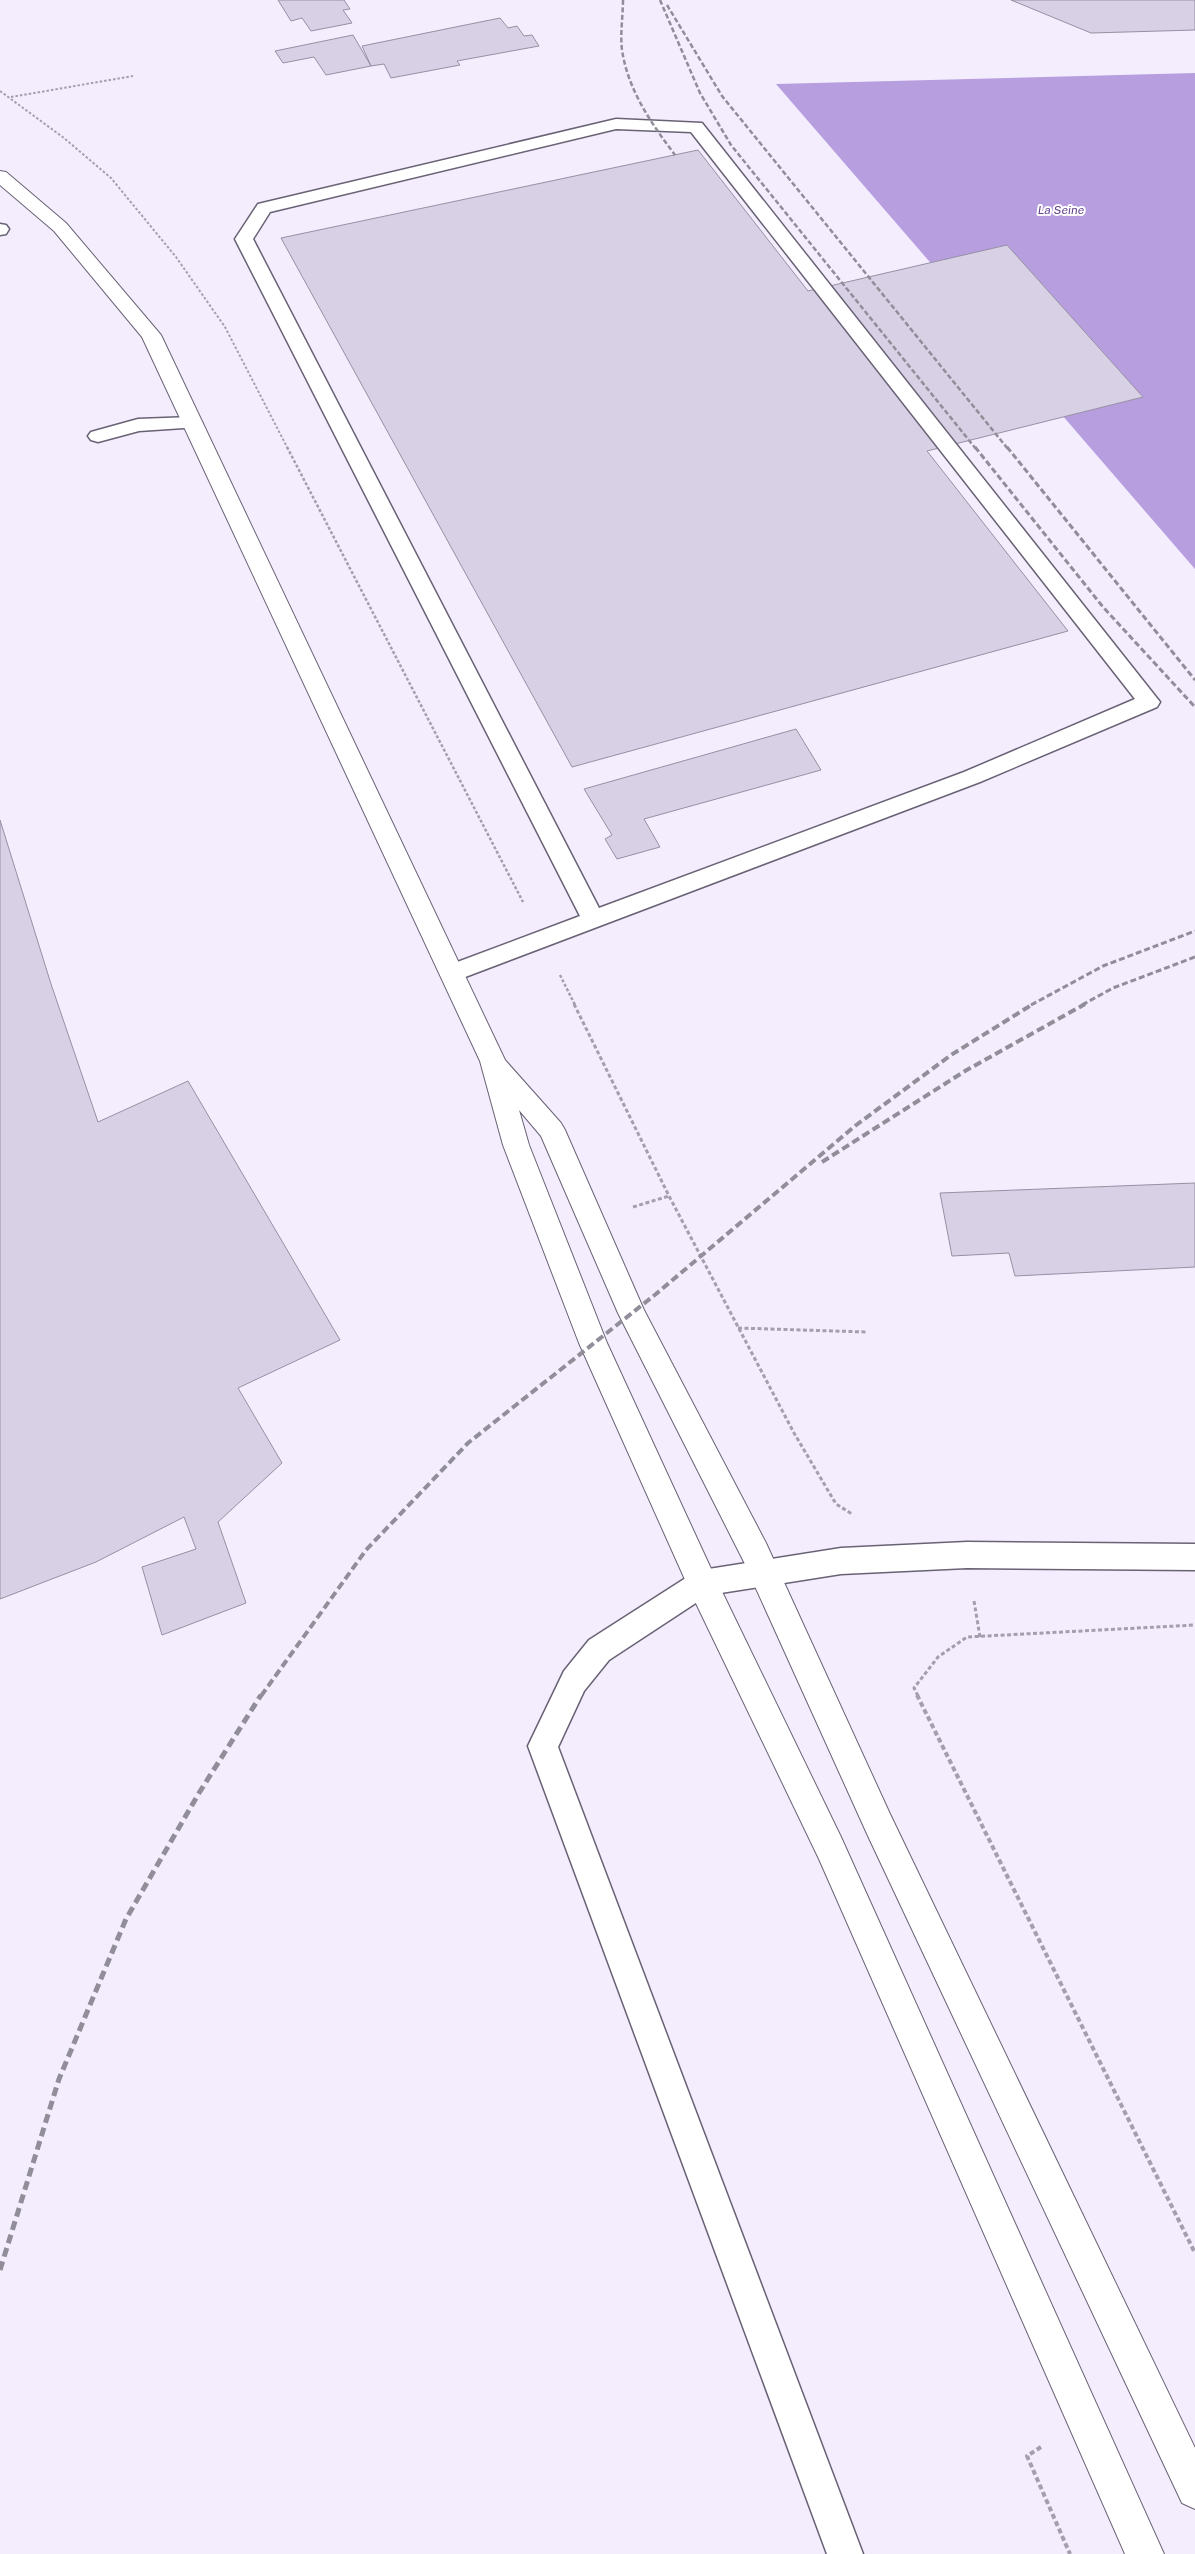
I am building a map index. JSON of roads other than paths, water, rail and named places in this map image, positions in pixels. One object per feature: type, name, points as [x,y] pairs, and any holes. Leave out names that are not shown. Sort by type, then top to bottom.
[{"type":"street","points":[[0,176],[60,228],[151,334],[494,1061],[516,1145],[593,1343],[702,1583],[830,1848],[1145,2554]]},
{"type":"street","points":[[494,1061],[552,1130],[632,1312],[765,1573],[879,1825],[1195,2490]]},
{"type":"lane","points":[[452,973],[972,776],[1149,702],[696,127],[616,124],[264,208],[244,239],[593,919]]},
{"type":"lane","points":[[98,436],[138,425],[192,423]]},
{"type":"lane","points":[[846,2554],[543,1746],[574,1681],[599,1650],[702,1583],[842,1561],[967,1555],[1195,1558]]},
{"type":"water","name":"La Seine","points":[[1195,73],[1195,569],[776,84]]},
{"type":"railway","points":[[623,0],[621,44],[629,79],[649,118],[675,155]]},
{"type":"railway","points":[[660,0],[700,93],[731,145],[976,449]]},
{"type":"railway","points":[[667,5],[722,96],[1008,449]]},
{"type":"railway","points":[[975,447],[1103,607],[1195,707]]},
{"type":"railway","points":[[1007,447],[1195,680]]},
{"type":"railway","points":[[1031,1005],[1103,966],[1195,931]]},
{"type":"railway","points":[[1082,1005],[1113,988],[1195,957]]},
{"type":"railway","points":[[261,1696],[366,1550],[468,1443],[656,1294],[855,1126],[951,1055],[1033,1004]]},
{"type":"railway","points":[[822,1162],[965,1071],[1085,1004]]},
{"type":"railway","points":[[0,2270],[59,2079],[126,1919],[199,1793],[261,1695]]}]
